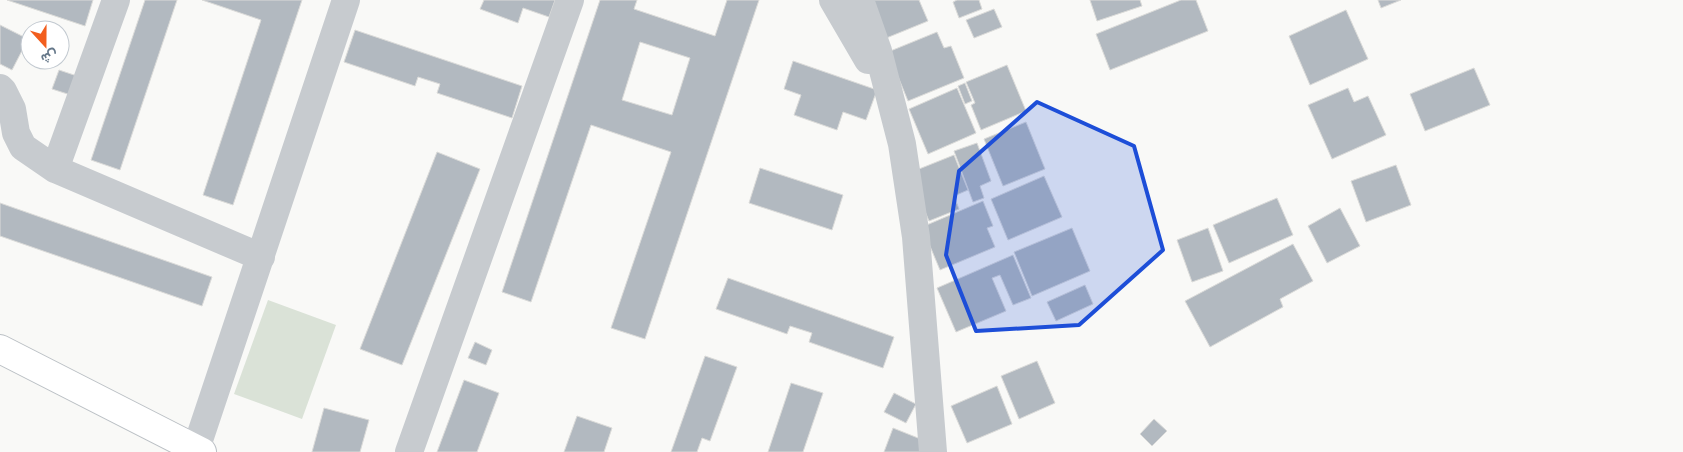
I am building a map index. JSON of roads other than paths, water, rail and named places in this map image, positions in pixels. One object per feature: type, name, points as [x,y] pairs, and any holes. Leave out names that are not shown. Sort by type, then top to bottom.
[{"type":"main road","points":[[0,349],[199,450]]},
{"type":"street","points":[[55,169],[116,0]]},
{"type":"street","points":[[199,450],[346,0]]},
{"type":"street","points":[[409,452],[570,0]]},
{"type":"street","points":[[834,0],[892,103]]},
{"type":"street","points":[[860,0],[878,51],[902,144],[916,236],[933,452]]},
{"type":"street","points":[[0,88],[12,109],[16,133],[23,147],[55,169],[261,257]]}]
